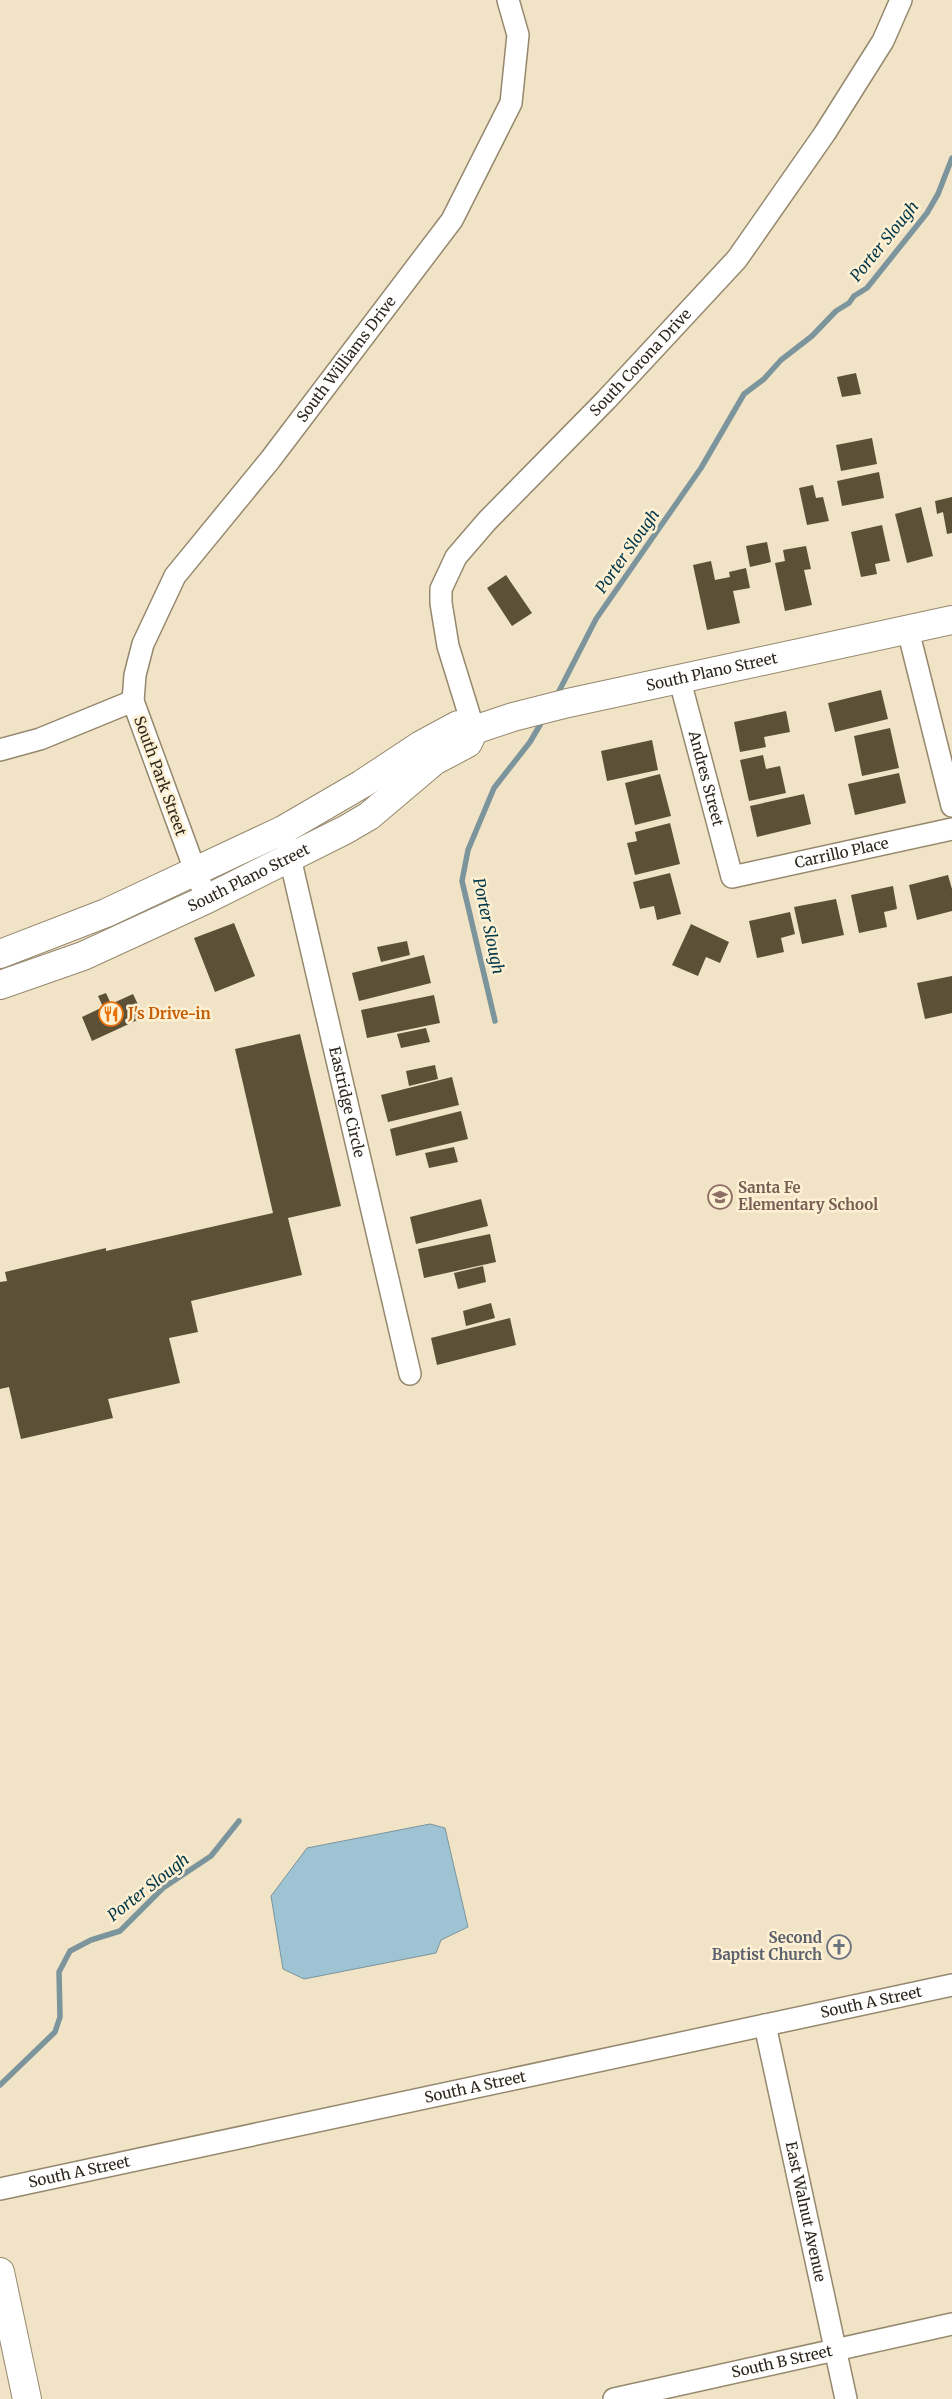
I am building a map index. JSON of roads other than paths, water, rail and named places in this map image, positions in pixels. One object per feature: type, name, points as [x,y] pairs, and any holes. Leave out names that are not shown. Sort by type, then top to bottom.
[{"type":"main road","name":"South Plano Street","points":[[0,954],[73,928],[196,873],[283,830],[349,792],[435,737],[458,726],[474,730],[568,703],[680,681],[952,620]]},
{"type":"main road","name":"South Plano Street","points":[[0,985],[83,956],[207,899],[369,816],[434,761],[468,743],[474,730]]},
{"type":"main road","points":[[40,972],[41,962],[46,956],[112,925],[120,915],[122,906]]},
{"type":"main road","points":[[0,2272],[27,2399]]},
{"type":"street","name":"South Williams Drive","points":[[133,701],[135,675],[143,644],[175,576],[270,460],[452,220],[511,103],[518,35],[508,0]]},
{"type":"street","name":"South Corona Drive","points":[[474,730],[448,646],[441,603],[441,589],[456,558],[487,521],[606,400],[738,259],[826,133],[883,41],[901,0]]},
{"type":"street","points":[[908,630],[952,806]]},
{"type":"street","name":"Andres Street","points":[[680,681],[732,877]]},
{"type":"street","name":"South Park Street","points":[[0,750],[40,739],[133,701],[207,899]]},
{"type":"street","name":"Carrillo Place","points":[[732,877],[952,829]]},
{"type":"street","name":"Eastridge Circle","points":[[283,830],[410,1374]]},
{"type":"street","name":"South A Street","points":[[0,2189],[952,1985]]},
{"type":"street","name":"East Walnut Avenue","points":[[765,2025],[846,2399]]},
{"type":"street","name":"South B Street","points":[[614,2399],[952,2324]]},
{"type":"water","points":[[430,1824],[445,1828],[468,1927],[441,1940],[436,1953],[304,1979],[283,1969],[271,1896],[307,1848]]},
{"type":"waterway","name":"Porter Slough","points":[[556,697],[596,619],[701,468],[744,394],[764,379],[781,360],[812,336],[836,311],[867,288],[927,213],[938,194],[952,158]]},
{"type":"waterway","name":"Porter Slough","points":[[495,1021],[462,881],[468,850],[494,788],[530,742],[544,718]]},
{"type":"waterway","name":"Porter Slough","points":[[0,2085],[55,2032],[60,2017],[59,1972],[70,1951],[91,1940],[120,1931],[163,1888],[211,1856],[239,1821]]},
{"type":"place","name":"J's Drive-in","points":[[111,1014]]},
{"type":"place","name":"Santa Fe Elementary School","points":[[720,1197]]},
{"type":"place","name":"Second Baptist Church","points":[[839,1947]]}]
